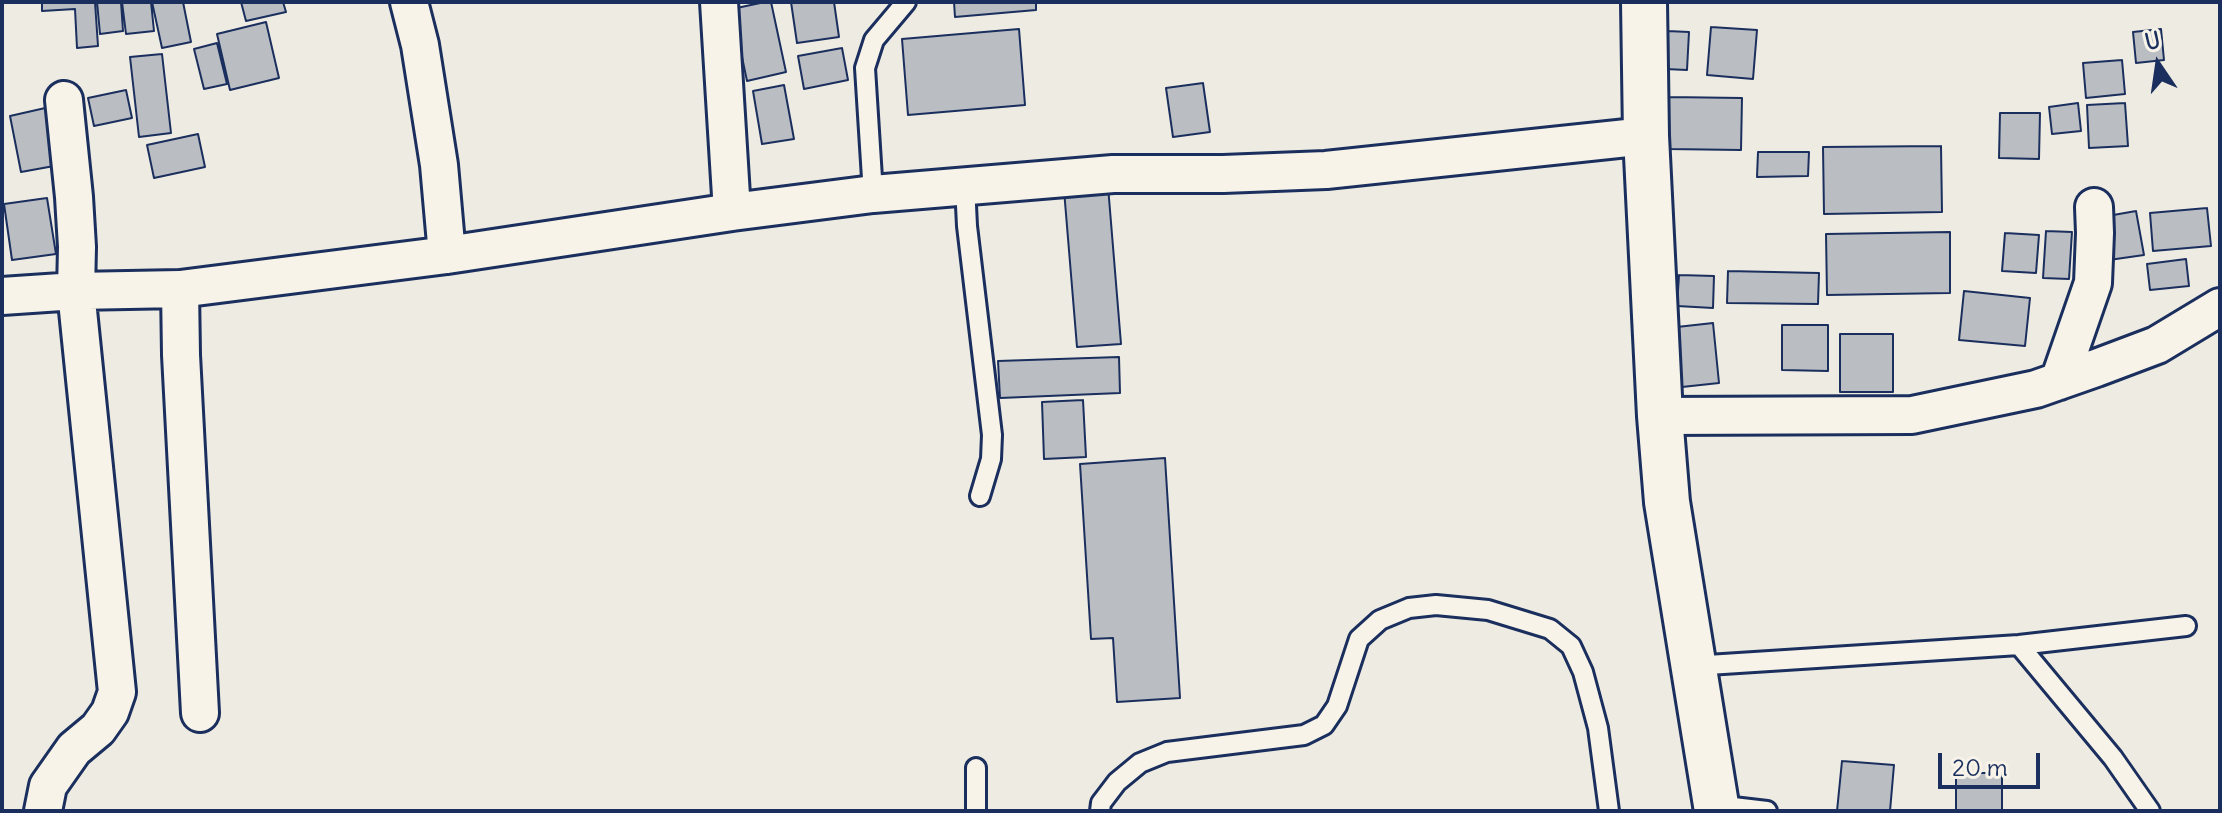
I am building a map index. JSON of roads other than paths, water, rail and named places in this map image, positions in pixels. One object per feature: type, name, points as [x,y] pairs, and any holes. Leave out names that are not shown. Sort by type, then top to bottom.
[{"type":"street","points":[[409,2],[420,45],[436,150],[447,255]]},
{"type":"street","points":[[719,2],[732,212]]},
{"type":"street","points":[[1644,2],[1646,136],[1667,502],[1717,808]]},
{"type":"street","points":[[43,811],[48,786],[74,749],[98,729],[110,712],[117,692],[76,291],[74,197],[64,100]]},
{"type":"street","points":[[2,296],[180,289],[447,255],[732,212],[965,185],[1113,174],[1326,170],[1646,136]]},
{"type":"street","points":[[2059,381],[2093,283],[2094,207]]},
{"type":"street","points":[[180,289],[200,713]]},
{"type":"street","points":[[1660,416],[1912,415],[2036,389],[2059,381],[2157,345],[2220,307]]},
{"type":"lane","points":[[873,194],[865,68],[874,40],[906,2]]},
{"type":"lane","points":[[965,185],[967,226],[992,435],[991,459],[980,496]]},
{"type":"lane","points":[[1100,811],[1101,803],[1117,782],[1140,763],[1167,752],[1304,735],[1324,725],[1337,706],[1359,639],[1380,620],[1409,608],[1436,605],[1488,610],[1550,629],[1571,646],[1583,672],[1598,728],[1609,811]]},
{"type":"lane","points":[[1692,666],[2019,645],[2186,626]]},
{"type":"lane","points":[[2019,645],[2113,758],[2150,811]]},
{"type":"lane","points":[[976,768],[976,811]]},
{"type":"lane","points":[[1717,808],[1767,811]]}]
